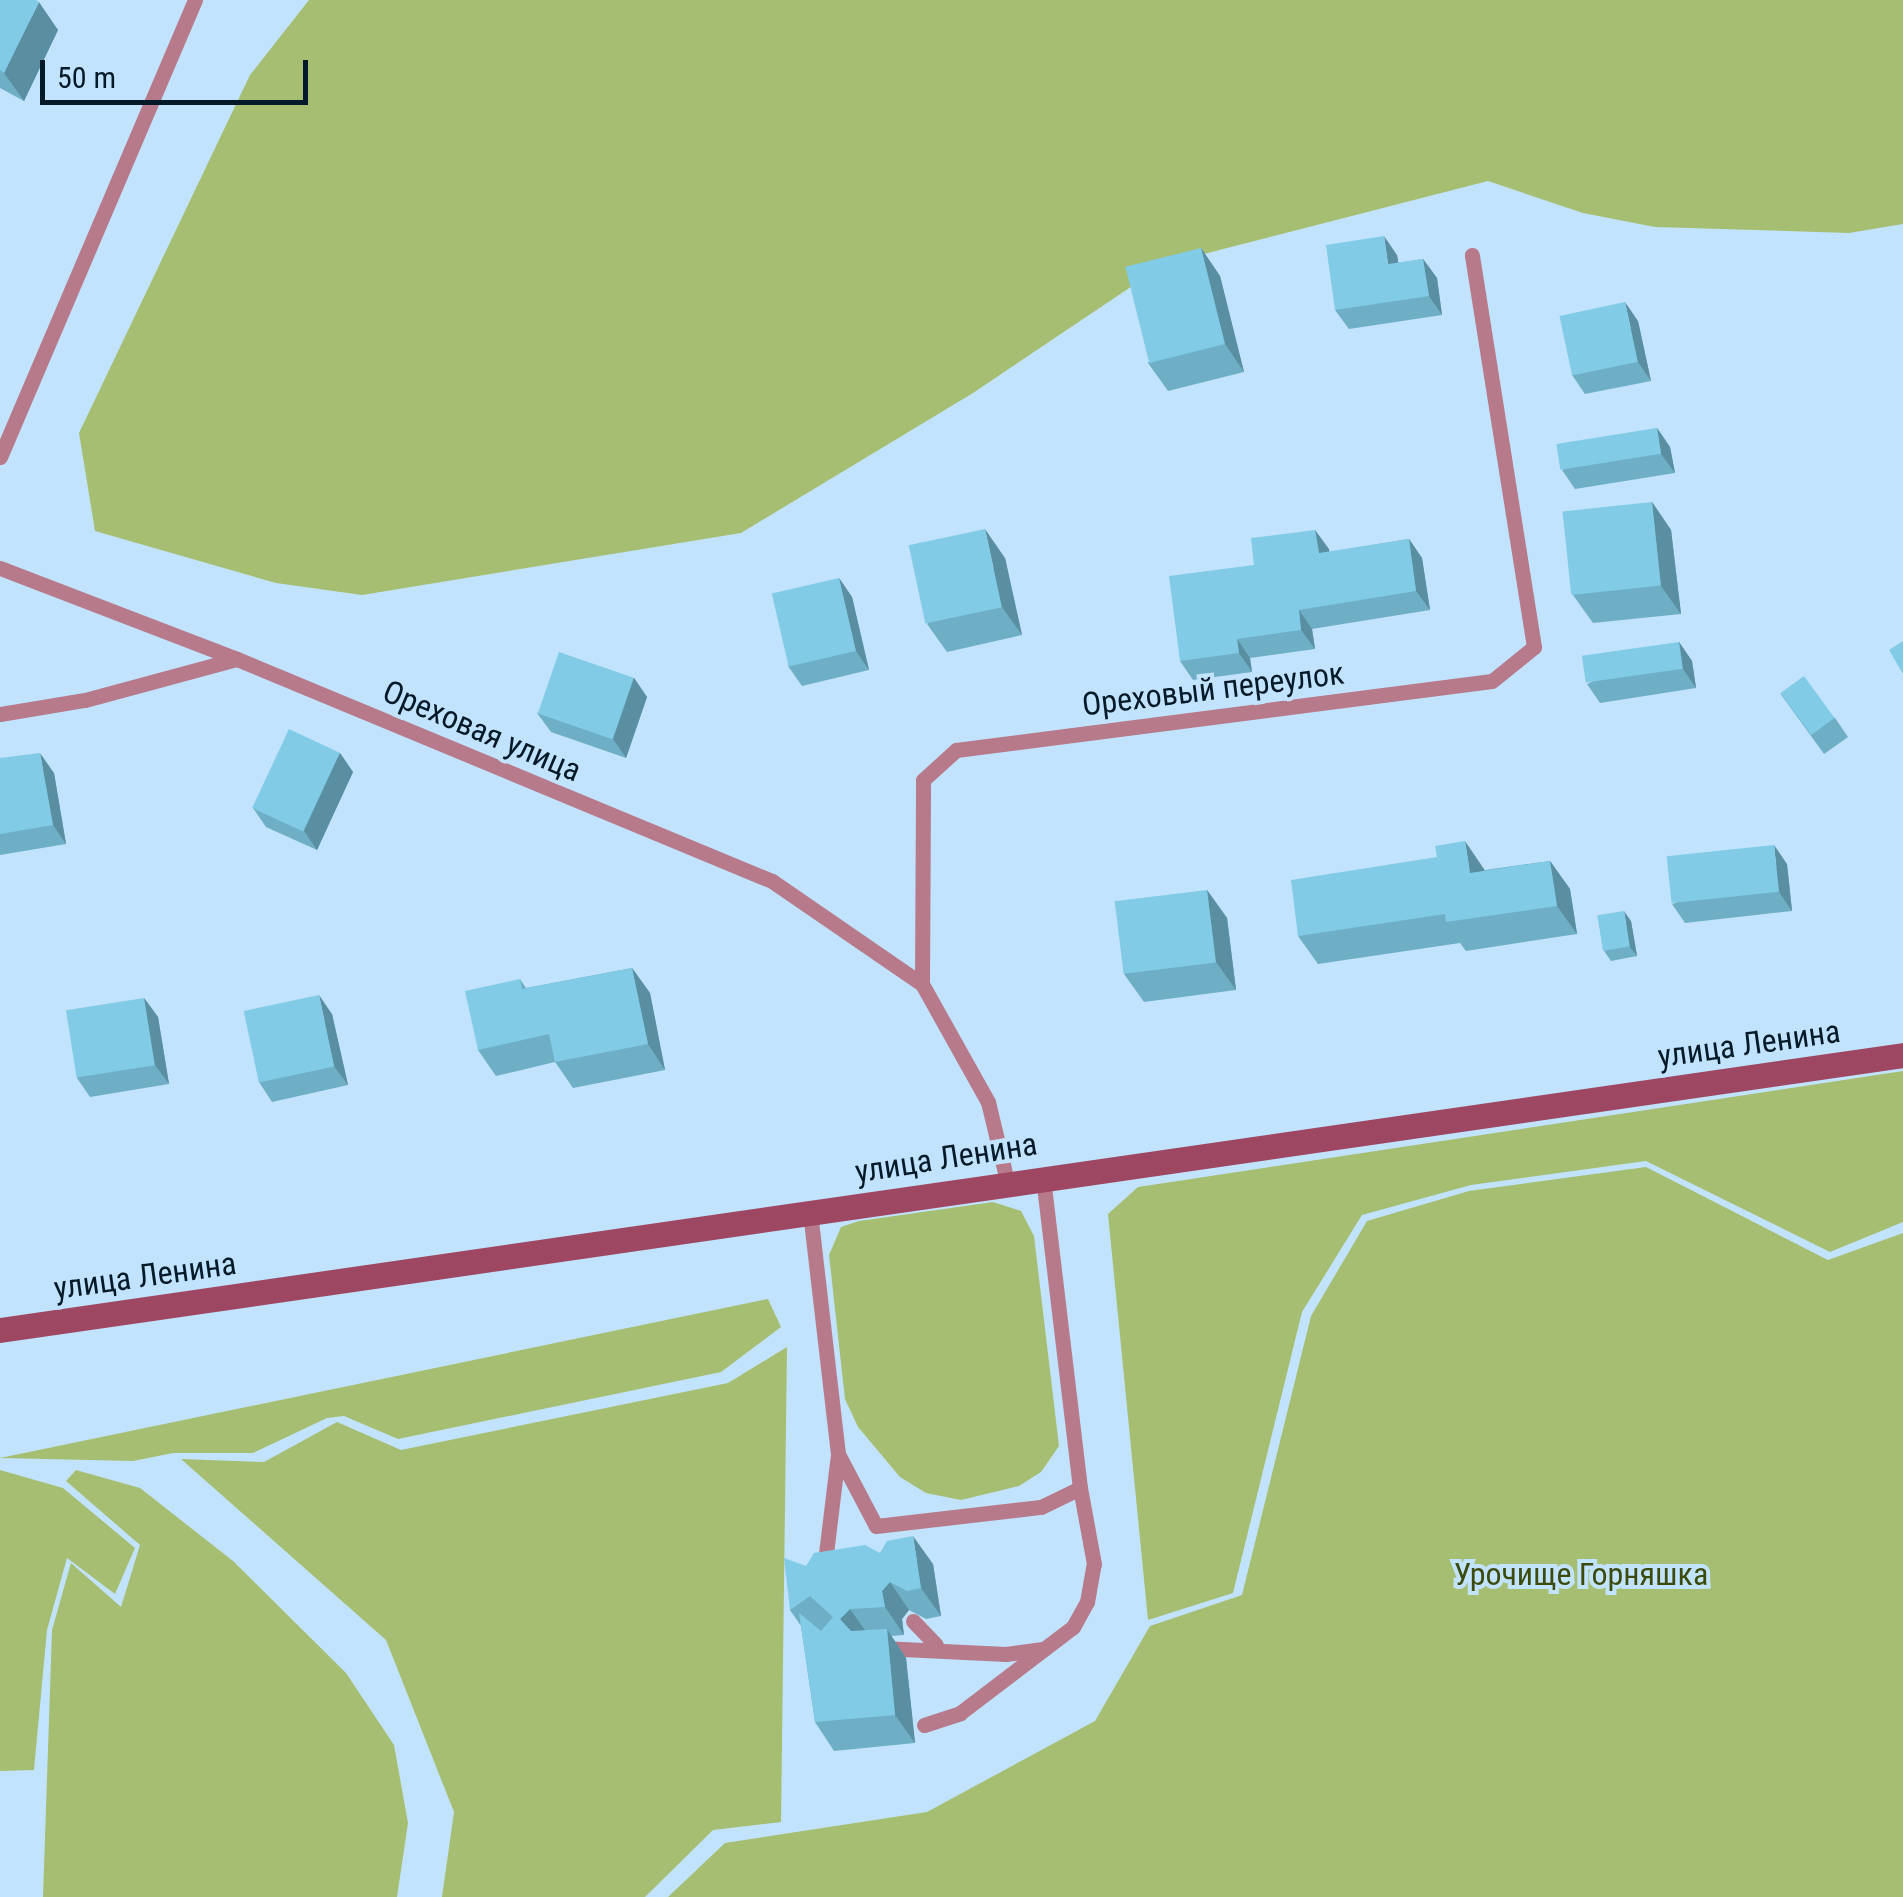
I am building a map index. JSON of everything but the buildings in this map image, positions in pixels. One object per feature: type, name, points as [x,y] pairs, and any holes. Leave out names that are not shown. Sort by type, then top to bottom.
[{"type":"main road","name":"улица Ленина","points":[[0,1330],[1007,1181],[1903,1055]]},
{"type":"lane","points":[[0,457],[194,0]]},
{"type":"lane","name":"Ореховый переулок","points":[[1007,1181],[988,1102],[922,984],[923,780],[956,750],[1492,681],[1534,647],[1472,255]]},
{"type":"lane","name":"Ореховая улица","points":[[0,568],[236,658],[772,880],[922,984]]},
{"type":"lane","points":[[0,714],[85,700],[236,658]]},
{"type":"lane","points":[[924,1725],[960,1713],[1047,1648],[1073,1627],[1087,1602],[1094,1564],[1080,1488],[1043,1176]]},
{"type":"lane","points":[[810,1212],[838,1454],[822,1584]]},
{"type":"lane","points":[[838,1454],[879,1533],[1040,1507],[1080,1488]]},
{"type":"lane","points":[[913,1621],[936,1646]]},
{"type":"lane","points":[[871,1648],[936,1646],[1006,1654],[1047,1648]]},
{"type":"green space","points":[[309,0],[1903,0],[1903,224],[1849,233],[1655,227],[1583,213],[1488,181],[1165,264],[973,393],[741,533],[362,595],[276,583],[95,531],[79,433],[250,75]]},
{"type":"green space","points":[[1903,1071],[1903,1222],[1830,1252],[1646,1161],[1471,1185],[1362,1215],[1302,1312],[1233,1593],[1148,1620],[1108,1214],[1138,1187]]},
{"type":"green space","name":"Урочище Горняшка","points":[[1646,1167],[1828,1260],[1903,1233],[1903,1897],[668,1897],[725,1843],[927,1812],[1095,1721],[1150,1626],[1242,1595],[1311,1316],[1367,1221],[1469,1191]]},
{"type":"green space","points":[[993,1202],[1021,1211],[1034,1236],[1059,1446],[1041,1472],[1019,1486],[961,1500],[926,1493],[900,1477],[858,1427],[845,1399],[829,1255],[841,1227],[859,1221]]},
{"type":"green space","points":[[768,1299],[781,1327],[721,1372],[398,1439],[344,1416],[327,1418],[253,1453],[173,1453],[133,1461],[0,1458]]},
{"type":"green space","points":[[787,1347],[781,1822],[713,1830],[645,1897],[442,1897],[454,1812],[386,1640],[181,1459],[264,1462],[337,1422],[401,1450],[728,1383]]},
{"type":"green space","points":[[0,1470],[63,1488],[135,1548],[115,1594],[67,1558],[47,1630],[34,1770],[0,1771]]},
{"type":"green space","points":[[76,1470],[140,1488],[233,1561],[346,1673],[394,1745],[408,1823],[397,1897],[43,1897],[52,1630],[71,1563],[121,1607],[140,1545],[66,1481]]}]
